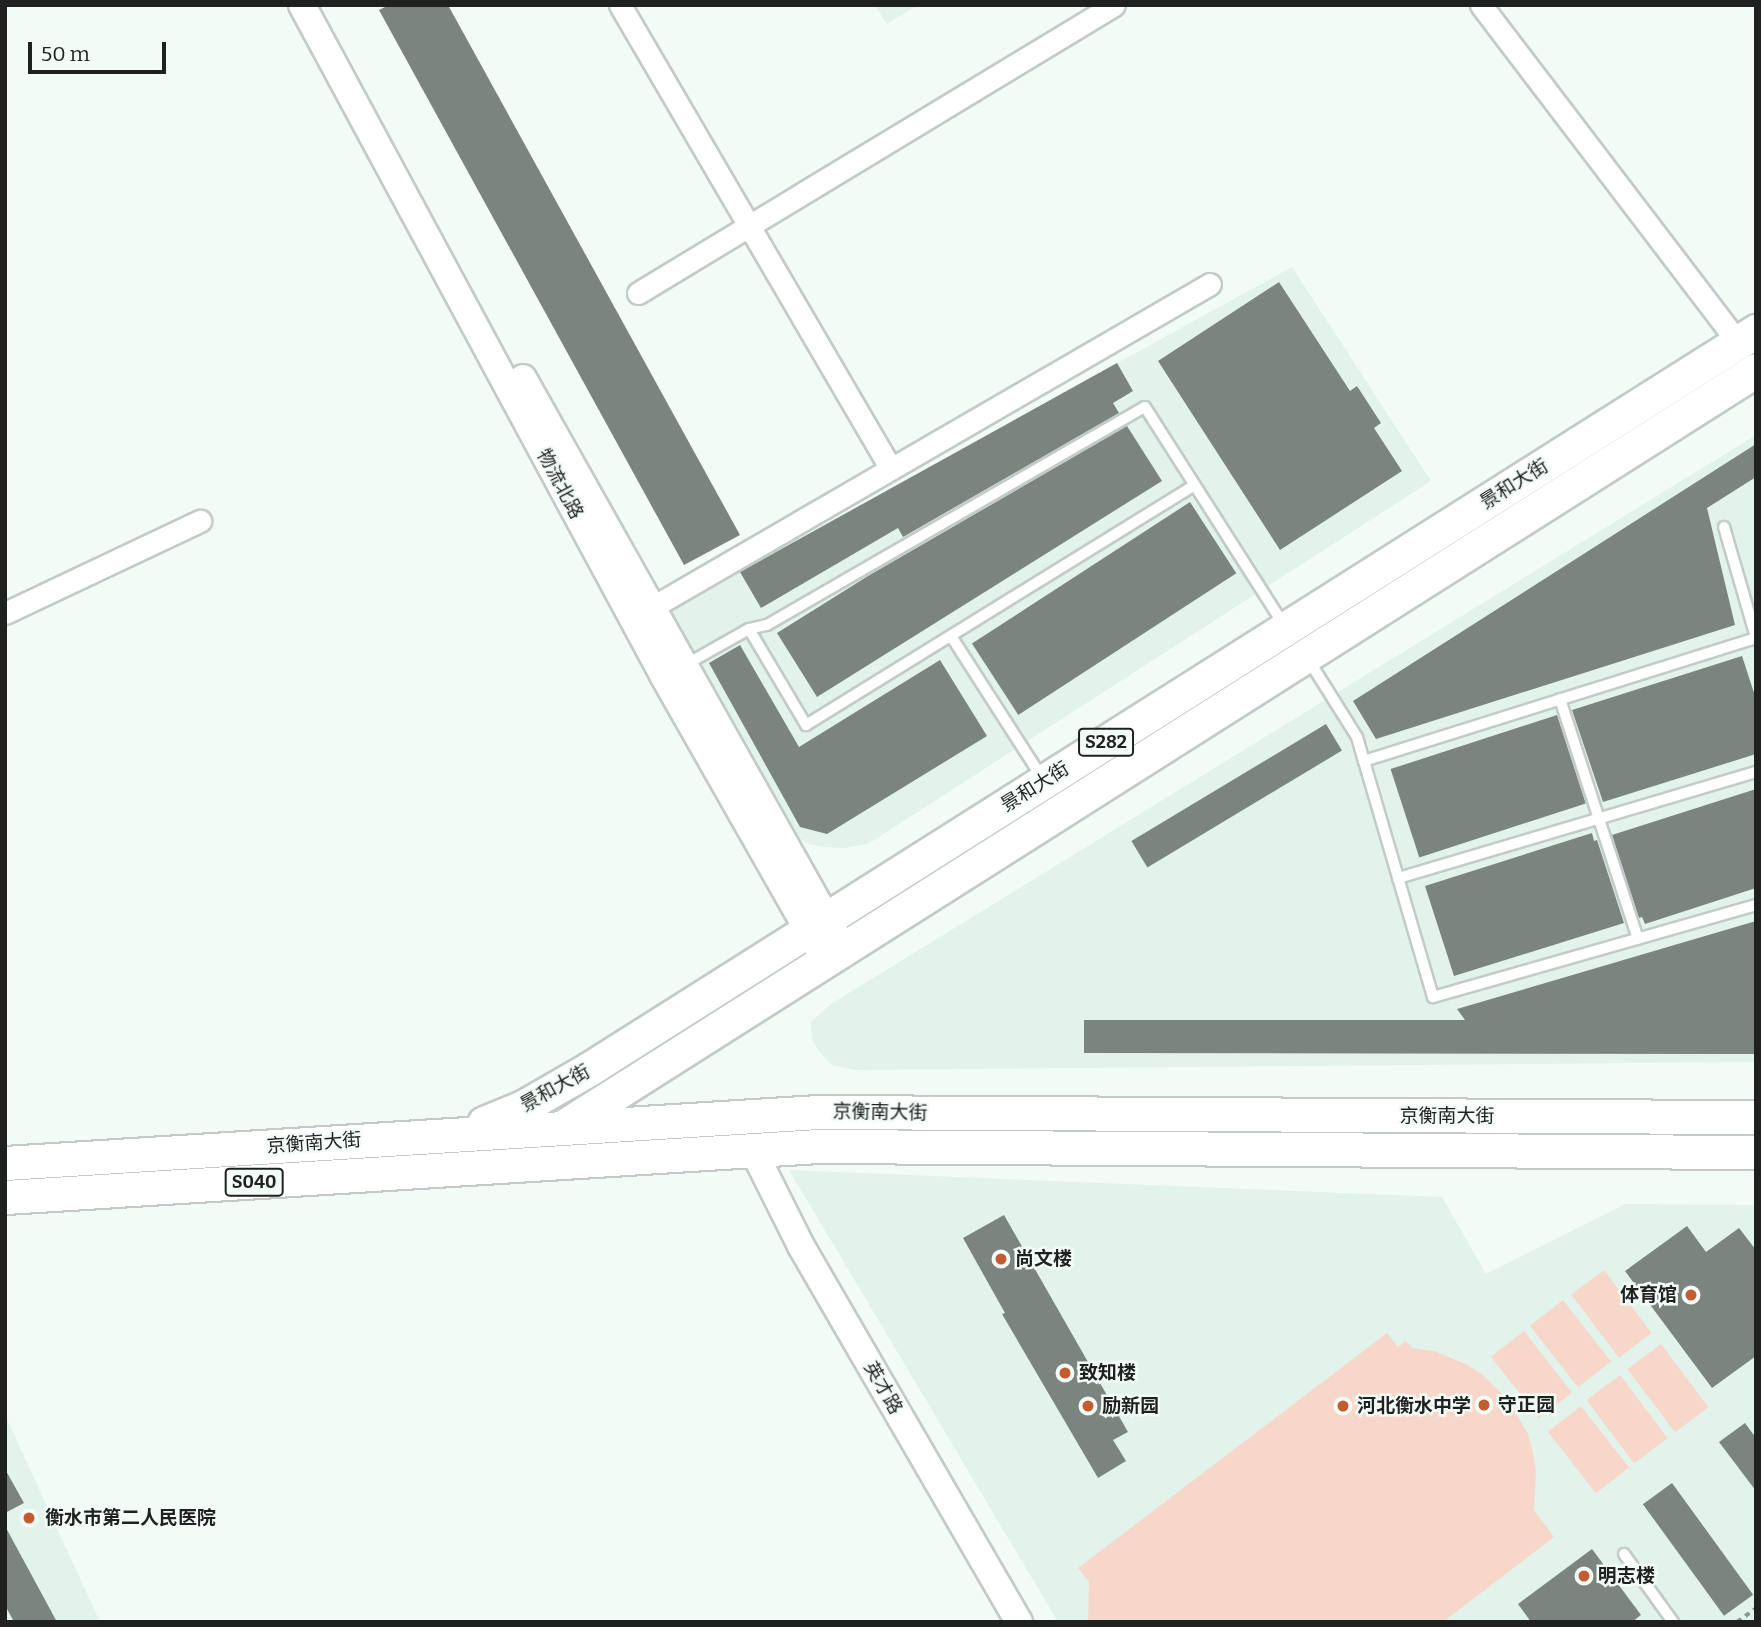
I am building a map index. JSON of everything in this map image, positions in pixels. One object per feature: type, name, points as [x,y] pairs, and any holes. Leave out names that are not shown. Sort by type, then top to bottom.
[{"type":"main road","name":"景和大街","points":[[447,1135],[523,1107],[589,1069],[1747,337]]},
{"type":"main road","name":"景和大街","points":[[502,1166],[1756,370]]},
{"type":"main road","name":"京衡南大街","points":[[5,1163],[818,1112],[1756,1118]]},
{"type":"main road","name":"京衡南大街","points":[[5,1197],[819,1146],[1756,1152]]},
{"type":"street","name":"物流北路","points":[[302,5],[663,675],[834,953]]},
{"type":"street","name":"物流北路","points":[[320,5],[682,666],[817,924]]},
{"type":"street","points":[[620,5],[891,469]]},
{"type":"street","points":[[638,293],[1114,5]]},
{"type":"street","points":[[1481,5],[1747,337]]},
{"type":"street","points":[[656,605],[1210,284]]},
{"type":"street","points":[[5,613],[200,521]]},
{"type":"street","name":"英才路","points":[[752,1150],[801,1246],[1019,1622]]},
{"type":"lane","points":[[682,666],[749,629],[767,625],[1145,407],[1286,629]]},
{"type":"lane","points":[[749,629],[806,725],[1194,485]]},
{"type":"lane","points":[[1364,761],[1756,638],[1724,527]]},
{"type":"lane","points":[[950,636],[1044,782]]},
{"type":"lane","points":[[1306,655],[1357,737],[1433,998],[1756,905]]},
{"type":"lane","points":[[1560,699],[1638,939]]},
{"type":"lane","points":[[1398,878],[1756,772]]},
{"type":"lane","points":[[1623,1555],[1674,1622]]},
{"type":"path","points":[[1737,1622],[1756,1608]]},
{"type":"shaded area","points":[[875,5],[918,5],[887,24]]},
{"type":"shaded area","points":[[1292,267],[1431,481],[868,844],[844,848],[823,847],[808,844],[792,835],[661,614]]},
{"type":"shaded area","points":[[1756,435],[1756,1062],[855,1070],[832,1065],[817,1049],[812,1039],[811,1022],[831,1004]]},
{"type":"shaded area","name":"河北衡水中学","points":[[789,1170],[1442,1197],[1486,1274],[1625,1204],[1756,1205],[1756,1622],[1058,1622]]},
{"type":"shaded area","points":[[1604,1270],[1652,1333],[1619,1358],[1571,1295]]},
{"type":"shaded area","points":[[1563,1300],[1611,1361],[1578,1387],[1530,1326]]},
{"type":"shaded area","points":[[1524,1331],[1572,1392],[1539,1418],[1491,1357]]},
{"type":"shaded area","points":[[1387,1333],[1398,1347],[1406,1341],[1412,1348],[1434,1351],[1468,1365],[1483,1375],[1509,1401],[1528,1434],[1533,1453],[1536,1472],[1534,1510],[1554,1537],[1443,1622],[1088,1622],[1089,1582],[1078,1568]]},
{"type":"shaded area","points":[[1661,1344],[1709,1407],[1675,1432],[1627,1369]]},
{"type":"shaded area","points":[[1620,1375],[1668,1438],[1634,1463],[1586,1400]]},
{"type":"shaded area","points":[[1581,1406],[1629,1467],[1596,1493],[1548,1432]]},
{"type":"shaded area","name":"衡水市第二人民医院","points":[[5,1415],[100,1622],[5,1622]]},
{"type":"building","points":[[389,5],[448,5],[740,535],[684,565],[379,10]]},
{"type":"building","points":[[1279,282],[1350,391],[1357,386],[1381,423],[1374,428],[1402,471],[1280,550],[1158,361]]},
{"type":"building","points":[[1117,363],[1133,391],[1113,403],[1119,413],[903,537],[898,528],[761,608],[740,572]]},
{"type":"building","points":[[1127,426],[1162,481],[817,697],[777,633],[868,576]]},
{"type":"building","points":[[1756,444],[1756,477],[1707,508],[1735,625],[1376,739],[1353,701]]},
{"type":"building","points":[[1190,502],[1236,573],[1018,715],[972,644]]},
{"type":"building","points":[[740,645],[799,747],[940,660],[987,736],[827,834],[800,827],[709,663]]},
{"type":"building","points":[[1742,656],[1756,699],[1756,754],[1603,802],[1572,710]]},
{"type":"building","points":[[1557,715],[1586,803],[1419,858],[1391,769]]},
{"type":"building","points":[[1326,724],[1342,751],[1147,867],[1131,841]]},
{"type":"building","points":[[1756,789],[1756,888],[1645,924],[1642,917],[1639,918],[1612,835]]},
{"type":"building","points":[[1592,833],[1594,841],[1597,840],[1624,923],[1454,976],[1425,886]]},
{"type":"building","points":[[1756,921],[1756,1054],[1084,1053],[1084,1020],[1465,1020],[1457,1009]]},
{"type":"building","name":"致知楼","points":[[1004,1215],[1128,1432],[1113,1440],[1126,1461],[1098,1478],[1002,1314],[1005,1313],[963,1238]]},
{"type":"building","name":"体育馆","points":[[1687,1226],[1706,1252],[1739,1228],[1756,1250],[1756,1356],[1712,1388],[1625,1271]]},
{"type":"building","points":[[1745,1423],[1756,1438],[1756,1491],[1719,1442]]},
{"type":"building","points":[[5,1469],[24,1503],[5,1513]]},
{"type":"building","points":[[1672,1483],[1753,1595],[1724,1616],[1643,1504]]},
{"type":"building","points":[[5,1526],[57,1622],[14,1622],[5,1605]]},
{"type":"building","name":"明志楼","points":[[1592,1549],[1641,1615],[1632,1622],[1531,1622],[1518,1604]]},
{"type":"place","name":"尚文楼","points":[[1001,1259]]},
{"type":"place","name":"体育馆","points":[[1691,1295]]},
{"type":"place","name":"致知楼","points":[[1065,1373]]},
{"type":"place","name":"守正园","points":[[1484,1405]]},
{"type":"place","name":"励新园","points":[[1088,1406]]},
{"type":"place","name":"河北衡水中学","points":[[1343,1406]]},
{"type":"place","name":"衡水市第二人民医院","points":[[29,1518]]},
{"type":"place","name":"明志楼","points":[[1584,1576]]}]
